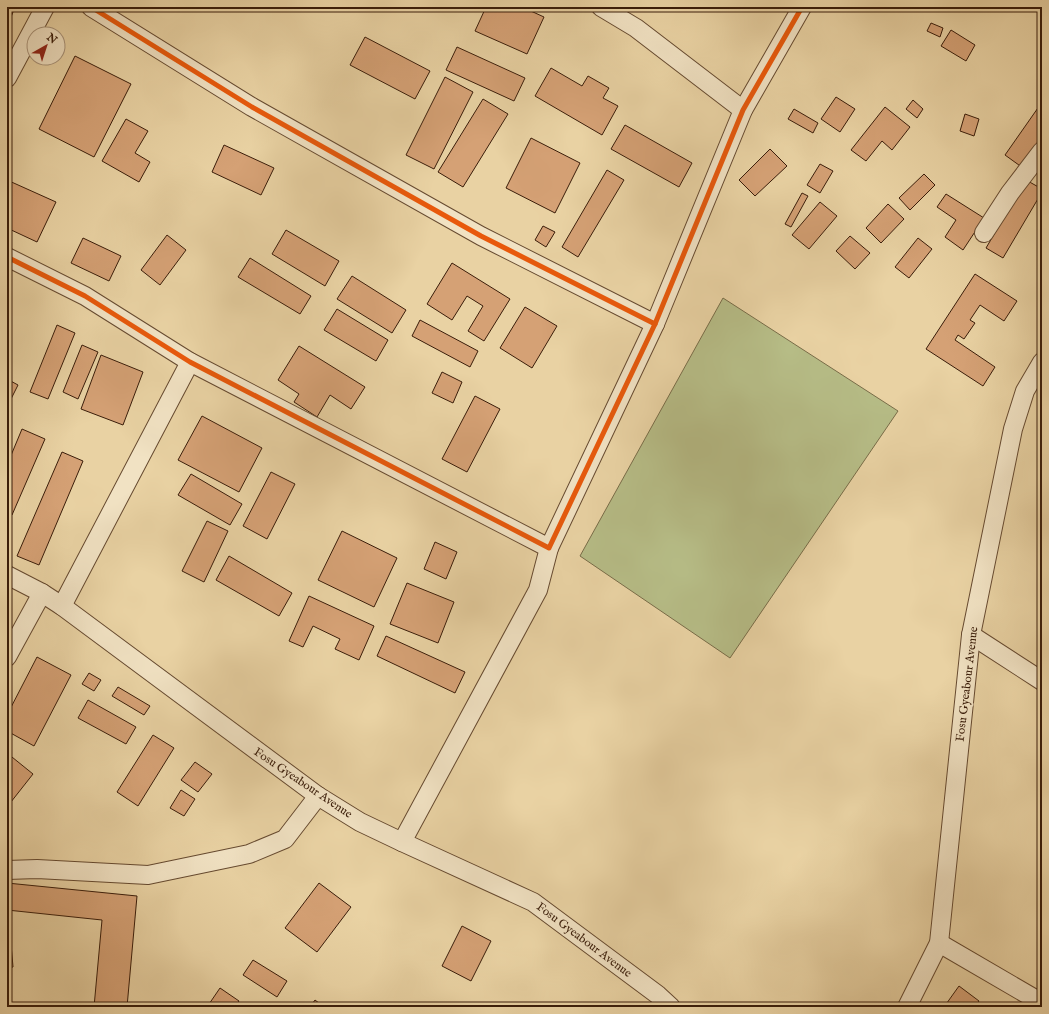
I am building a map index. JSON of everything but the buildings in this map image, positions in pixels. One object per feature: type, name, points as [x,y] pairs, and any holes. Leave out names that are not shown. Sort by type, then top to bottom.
[{"type":"street","points":[[7,78],[45,7]]},
{"type":"street","points":[[91,7],[252,107],[446,216],[655,324]]},
{"type":"street","points":[[601,7],[636,28],[743,110]]},
{"type":"street","points":[[402,842],[538,590],[549,548],[655,324],[743,110],[802,7]]},
{"type":"street","points":[[984,233],[1010,193],[1042,151]]},
{"type":"street","points":[[7,257],[85,296],[190,362],[549,548]]},
{"type":"street","points":[[62,606],[190,362]]},
{"type":"street","name":"Fosu Gyeabour Avenue","points":[[907,1007],[940,943],[971,635],[1013,430],[1025,391],[1042,362]]},
{"type":"street","name":"Fosu Gyeabour Avenue","points":[[7,575],[42,593],[62,606],[318,796],[360,822],[533,902],[658,994],[671,1007]]},
{"type":"street","points":[[7,657],[42,593]]},
{"type":"street","points":[[971,635],[1042,681]]},
{"type":"street","points":[[7,870],[37,869],[148,875],[249,854],[285,839],[318,796]]},
{"type":"street","points":[[940,943],[1042,1003]]},
{"type":"green space","points":[[723,298],[898,411],[730,658],[580,556]]},
{"type":"cycle path","points":[[91,7],[252,107],[481,236],[655,324],[743,110],[802,7]]},
{"type":"cycle path","points":[[7,257],[85,296],[190,362],[549,548],[655,324]]}]
